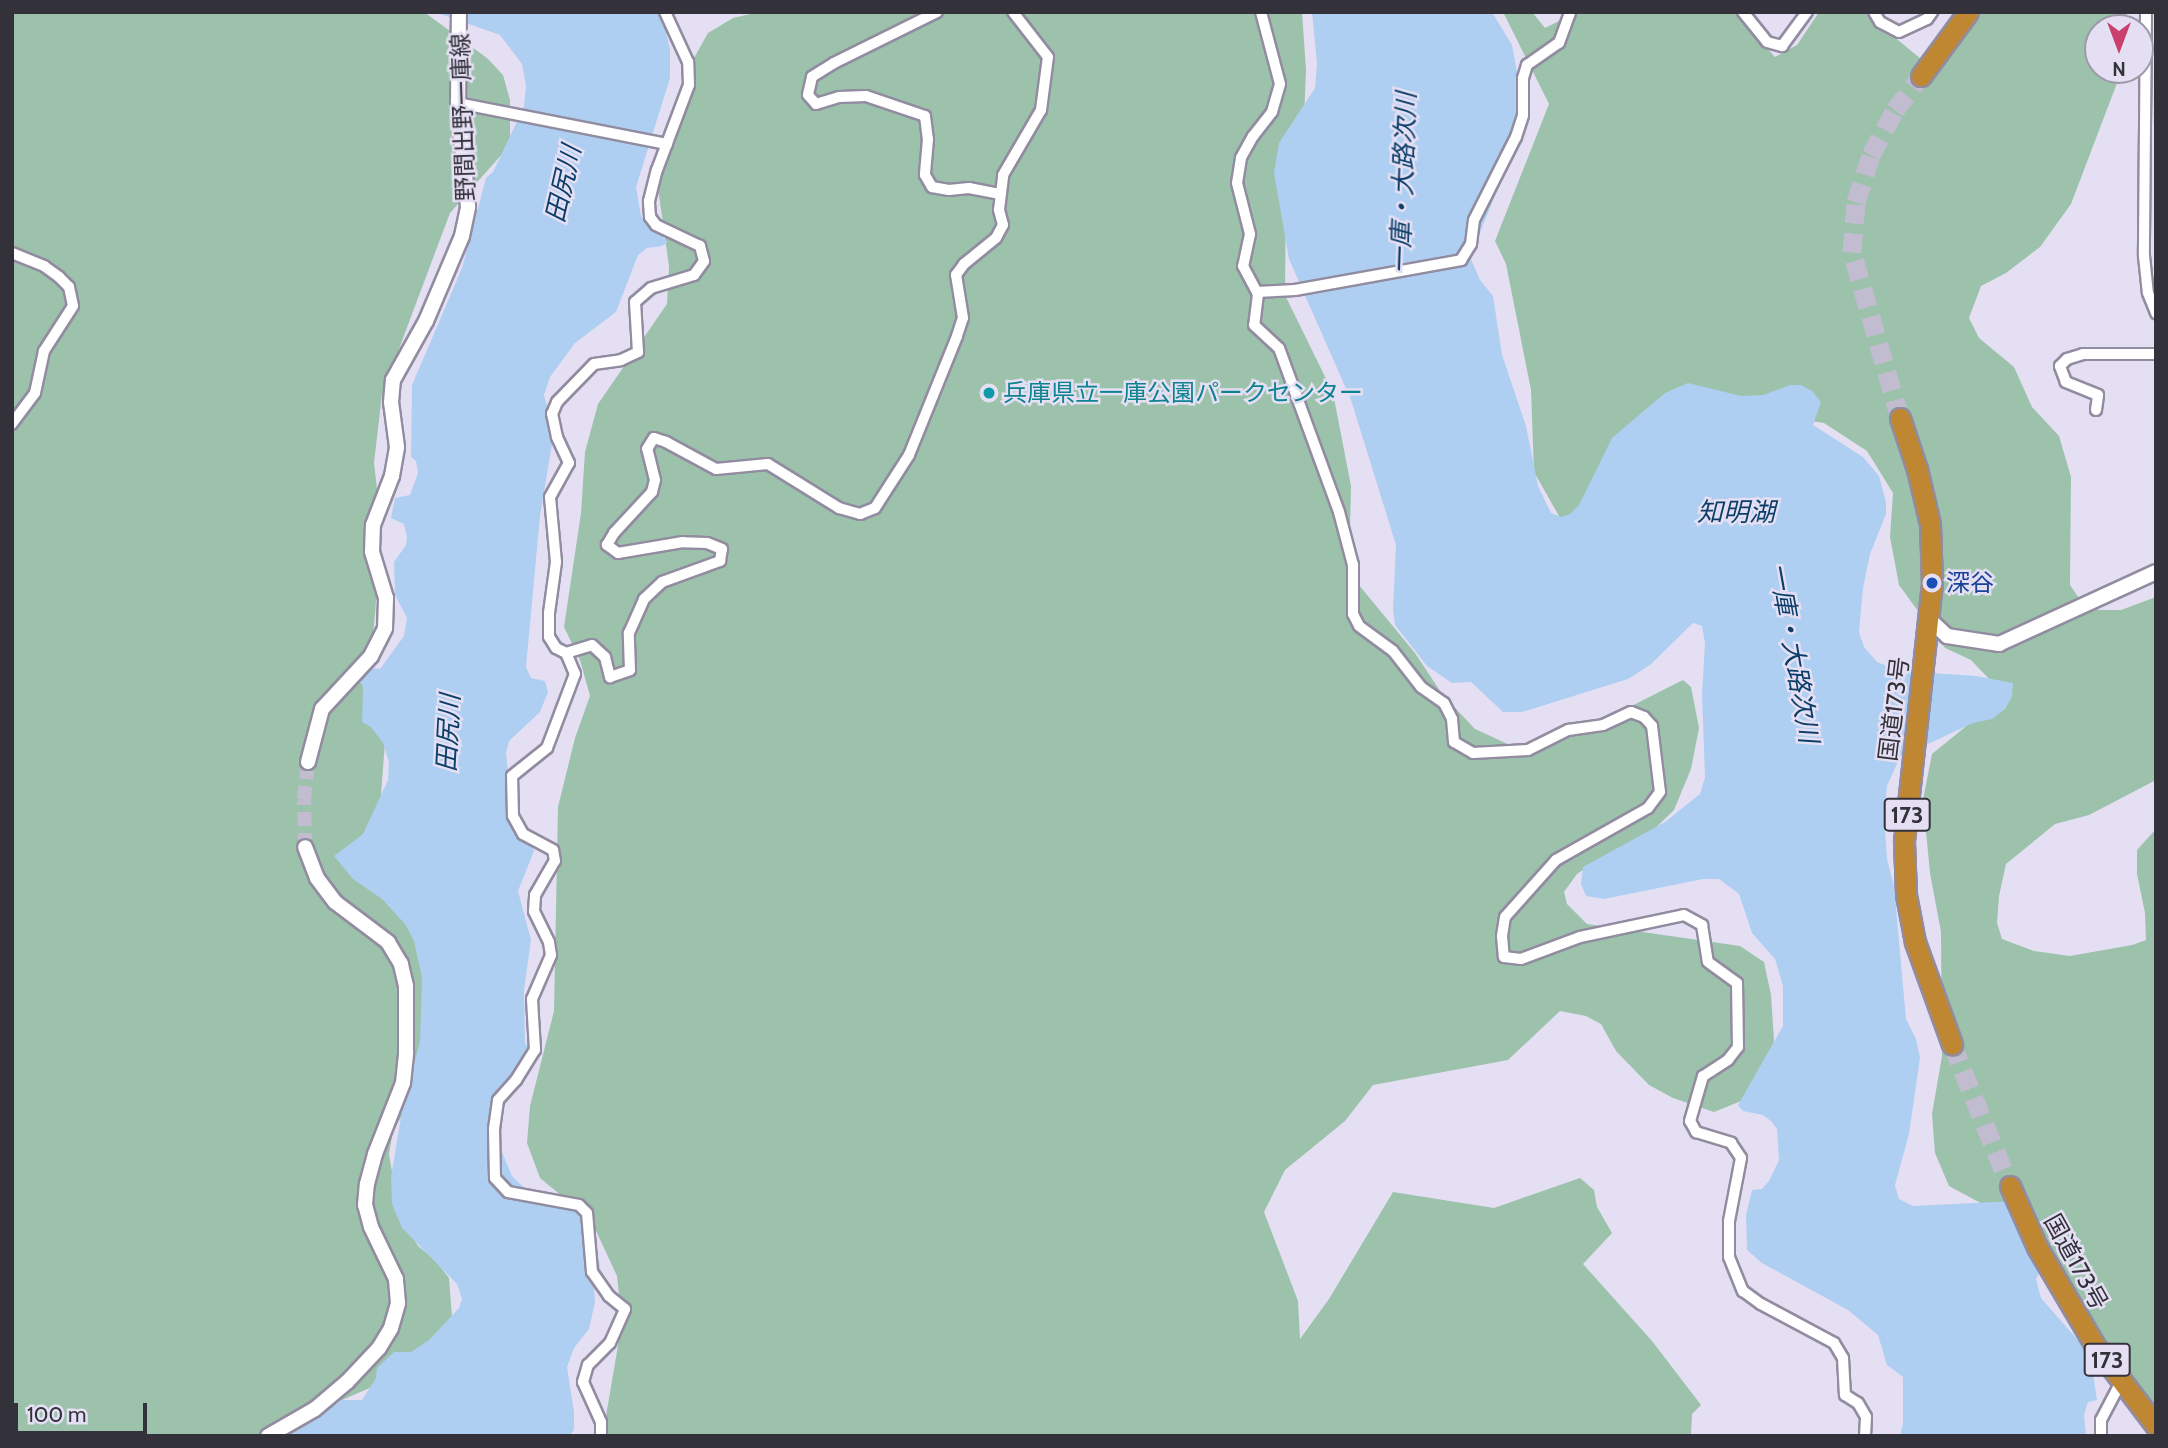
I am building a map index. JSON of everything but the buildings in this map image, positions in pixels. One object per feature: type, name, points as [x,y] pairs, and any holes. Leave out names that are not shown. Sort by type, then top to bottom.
[{"type":"highway","points":[[1921,76],[1968,12]]},
{"type":"highway","name":"国道173号","points":[[1900,418],[1917,469],[1930,524],[1932,583],[1904,842],[1906,895],[1915,943],[1952,1044]]},
{"type":"highway","name":"国道173号","points":[[2010,1185],[2037,1247],[2118,1385],[2156,1426]]},
{"type":"main road","name":"野間出野一庫線","points":[[308,762],[322,709],[380,641],[387,613],[372,552],[373,525],[392,477],[397,447],[391,402],[393,380],[426,321],[462,236],[466,217],[467,178],[458,103],[459,12]]},
{"type":"main road","points":[[1929,619],[1947,636],[1999,644],[2156,572]]},
{"type":"main road","points":[[268,1436],[315,1409],[347,1382],[379,1348],[391,1328],[398,1303],[396,1279],[371,1227],[365,1205],[375,1154],[403,1083],[406,986],[401,964],[388,942],[335,902],[317,878],[305,847]]},
{"type":"street","points":[[601,1436],[601,1422],[583,1382],[588,1365],[610,1343],[625,1310],[609,1296],[592,1272],[587,1213],[579,1205],[508,1192],[495,1178],[494,1129],[498,1100],[516,1080],[535,1050],[532,999],[551,955],[549,942],[534,911],[535,895],[555,861],[553,850],[523,834],[513,816],[512,776],[547,748],[575,674],[566,653],[556,648],[549,637],[556,562],[550,497],[569,463],[556,437],[552,414],[557,402],[594,364],[621,360],[638,352],[635,302],[651,288],[694,275],[704,261],[700,246],[656,225],[650,217],[649,201],[688,85],[688,62],[665,12]]},
{"type":"street","points":[[937,12],[834,63],[812,78],[808,95],[816,104],[839,97],[866,96],[925,116],[928,139],[925,175],[932,187],[949,190],[969,188],[1000,194]]},
{"type":"street","points":[[566,653],[592,645],[605,657],[610,677],[630,670],[629,633],[643,599],[662,582],[720,561],[722,549],[707,543],[683,542],[618,553],[607,545],[614,533],[652,492],[655,480],[647,449],[654,438],[716,469],[768,464],[839,508],[860,514],[875,508],[909,455],[957,337],[963,318],[956,275],[964,264],[996,238],[1003,225],[999,210],[1003,176],[1041,110],[1047,83],[1048,57],[1013,12]]},
{"type":"street","points":[[1261,12],[1280,84],[1272,112],[1252,136],[1241,158],[1237,183],[1250,234],[1243,266],[1257,292],[1254,325],[1279,348],[1339,512],[1353,565],[1353,614],[1359,626],[1393,651],[1421,687],[1444,703],[1452,719],[1454,742],[1473,752],[1528,750],[1568,730],[1603,725],[1631,712],[1644,717],[1652,726],[1660,792],[1648,808],[1556,860],[1506,917],[1502,936],[1504,957],[1521,959],[1580,937],[1684,915],[1702,925],[1708,961],[1737,983],[1738,1047],[1728,1060],[1703,1076],[1690,1121],[1696,1132],[1731,1143],[1741,1158],[1729,1221],[1729,1257],[1743,1291],[1761,1304],[1833,1343],[1843,1358],[1845,1395],[1858,1403],[1866,1417],[1864,1436]]},
{"type":"street","points":[[1257,292],[1295,290],[1461,260],[1471,244],[1474,220],[1516,137],[1523,115],[1523,79],[1527,65],[1559,43],[1570,12]]},
{"type":"street","points":[[1743,12],[1767,42],[1782,46],[1807,12]]},
{"type":"street","points":[[1874,12],[1880,22],[1899,32],[1927,19],[1932,12]]},
{"type":"street","points":[[2146,12],[2151,101],[2148,293],[2156,313]]},
{"type":"street","points":[[458,103],[667,144]]},
{"type":"street","points":[[12,253],[44,266],[59,276],[69,287],[73,306],[44,351],[35,393],[12,424]]},
{"type":"street","points":[[2096,410],[2098,395],[2066,382],[2060,366],[2067,359],[2083,354],[2156,354]]},
{"type":"street","points":[[2101,1432],[2101,1420],[2118,1385]]},
{"type":"green space","points":[[12,12],[424,12],[487,58],[503,75],[510,100],[510,145],[450,213],[382,394],[374,463],[382,532],[373,637],[361,667],[385,742],[376,862],[421,951],[429,1027],[407,1107],[393,1131],[389,1154],[399,1214],[418,1246],[435,1260],[449,1278],[453,1330],[406,1372],[292,1422],[275,1436],[12,1436]]},
{"type":"green space","points":[[759,12],[1302,12],[1306,70],[1304,121],[1286,182],[1285,295],[1333,393],[1351,486],[1349,573],[1415,653],[1442,694],[1475,729],[1510,745],[1531,747],[1566,739],[1683,680],[1691,687],[1699,728],[1691,769],[1674,810],[1643,840],[1600,858],[1577,874],[1564,892],[1567,904],[1587,924],[1740,946],[1764,962],[1771,995],[1774,1041],[1764,1076],[1741,1101],[1714,1112],[1673,1098],[1649,1085],[1616,1051],[1601,1024],[1586,1016],[1560,1011],[1508,1060],[1373,1085],[1345,1121],[1285,1170],[1264,1212],[1298,1301],[1300,1339],[1329,1299],[1393,1192],[1494,1208],[1580,1178],[1594,1190],[1597,1207],[1612,1233],[1583,1264],[1652,1341],[1701,1405],[1692,1414],[1691,1436],[594,1436],[605,1422],[622,1322],[617,1276],[591,1220],[540,1178],[527,1143],[530,1106],[554,1011],[558,807],[575,738],[590,696],[580,660],[564,627],[581,513],[585,452],[598,404],[667,304],[669,266],[658,188],[667,126],[685,74],[708,33],[733,18]]},
{"type":"green space","points":[[1503,12],[1532,12],[1545,28],[1577,12],[1735,12],[1775,57],[1797,45],[1819,12],[1864,12],[1932,68],[1979,12],[2127,12],[2084,14],[2084,84],[2117,84],[2071,204],[2040,247],[2006,273],[1981,286],[1969,318],[1979,338],[2014,367],[2032,407],[2059,436],[2071,477],[2070,585],[2083,604],[2099,610],[2121,610],[2156,597],[2156,780],[2089,815],[2055,824],[2006,864],[1997,923],[2002,939],[2034,951],[2070,956],[2146,940],[2145,913],[2137,874],[2137,850],[2156,829],[2156,1436],[2148,1436],[2147,1412],[2050,1278],[1988,1207],[1949,1186],[1935,1153],[1932,1114],[1942,1056],[1941,932],[1930,873],[1923,800],[1932,754],[1986,710],[1990,680],[1971,660],[1945,648],[1899,585],[1890,537],[1893,493],[1867,451],[1824,423],[1773,415],[1568,532],[1534,472],[1531,390],[1506,264],[1495,241],[1549,104]]},
{"type":"water","name":"田尻川","points":[[435,12],[661,12],[670,49],[670,78],[636,187],[641,216],[668,242],[662,246],[647,248],[638,255],[616,312],[575,343],[550,377],[544,395],[554,432],[540,516],[526,667],[531,678],[545,681],[548,692],[540,712],[509,741],[506,753],[510,792],[534,851],[518,891],[531,940],[524,990],[525,1043],[532,1054],[502,1099],[502,1152],[512,1176],[529,1191],[564,1199],[592,1216],[601,1274],[594,1290],[595,1302],[589,1329],[574,1348],[567,1367],[574,1412],[574,1430],[569,1436],[288,1436],[342,1400],[362,1400],[376,1378],[377,1368],[394,1352],[411,1352],[429,1340],[459,1308],[462,1299],[457,1284],[402,1228],[392,1204],[391,1177],[404,1099],[420,1042],[422,978],[414,941],[405,924],[382,899],[353,879],[334,856],[363,834],[388,780],[389,762],[383,743],[371,727],[362,722],[363,688],[362,684],[354,681],[361,667],[380,669],[404,636],[407,618],[395,595],[394,562],[406,545],[407,537],[404,524],[391,518],[395,498],[410,495],[418,473],[416,461],[411,457],[412,385],[462,268],[486,178],[493,172],[524,107],[526,86],[522,64],[500,35]]},
{"type":"water","name":"知明湖","points":[[1312,12],[1492,12],[1512,45],[1525,115],[1522,129],[1470,257],[1480,280],[1493,296],[1502,355],[1526,426],[1538,486],[1551,513],[1561,517],[1570,514],[1579,505],[1612,438],[1665,393],[1688,383],[1741,396],[1763,395],[1790,385],[1801,385],[1812,391],[1821,402],[1813,425],[1863,457],[1879,476],[1886,502],[1886,514],[1870,554],[1863,588],[1859,632],[1864,647],[1877,662],[1900,671],[1976,676],[2013,683],[2012,697],[2005,709],[1992,719],[1973,723],[1900,757],[1887,786],[1884,817],[1887,859],[1894,886],[1906,1019],[1916,1039],[1920,1058],[1909,1134],[1895,1185],[1899,1199],[1913,1206],[2014,1201],[2040,1270],[2036,1279],[2041,1298],[2090,1354],[2097,1400],[2088,1402],[2084,1415],[2086,1436],[1900,1436],[1903,1424],[1903,1377],[1887,1365],[1878,1335],[1848,1310],[1762,1263],[1747,1250],[1746,1215],[1752,1190],[1762,1189],[1779,1160],[1777,1129],[1763,1115],[1743,1111],[1738,1105],[1783,1026],[1783,986],[1775,959],[1752,933],[1739,894],[1719,879],[1703,879],[1604,899],[1586,896],[1581,884],[1583,867],[1665,822],[1700,794],[1705,777],[1702,694],[1705,643],[1702,626],[1693,623],[1650,665],[1628,679],[1522,712],[1503,712],[1471,682],[1452,683],[1427,666],[1395,625],[1393,609],[1396,545],[1351,400],[1289,259],[1274,173],[1279,143],[1315,88],[1317,64]]},
{"type":"tunnel","points":[[1900,418],[1852,252],[1856,202],[1871,155],[1895,110],[1921,76]]},
{"type":"tunnel","points":[[305,847],[304,800],[308,762]]},
{"type":"tunnel","points":[[1952,1044],[2010,1186]]},
{"type":"place","name":"兵庫県立一庫公園パークセンター","points":[[989,393]]},
{"type":"place","name":"深谷","points":[[1932,583]]},
{"type":"water label","name":"一庫・大路次川","points":[[1404,183]]},
{"type":"water label","name":"一庫・大路次川","points":[[1793,653]]}]
